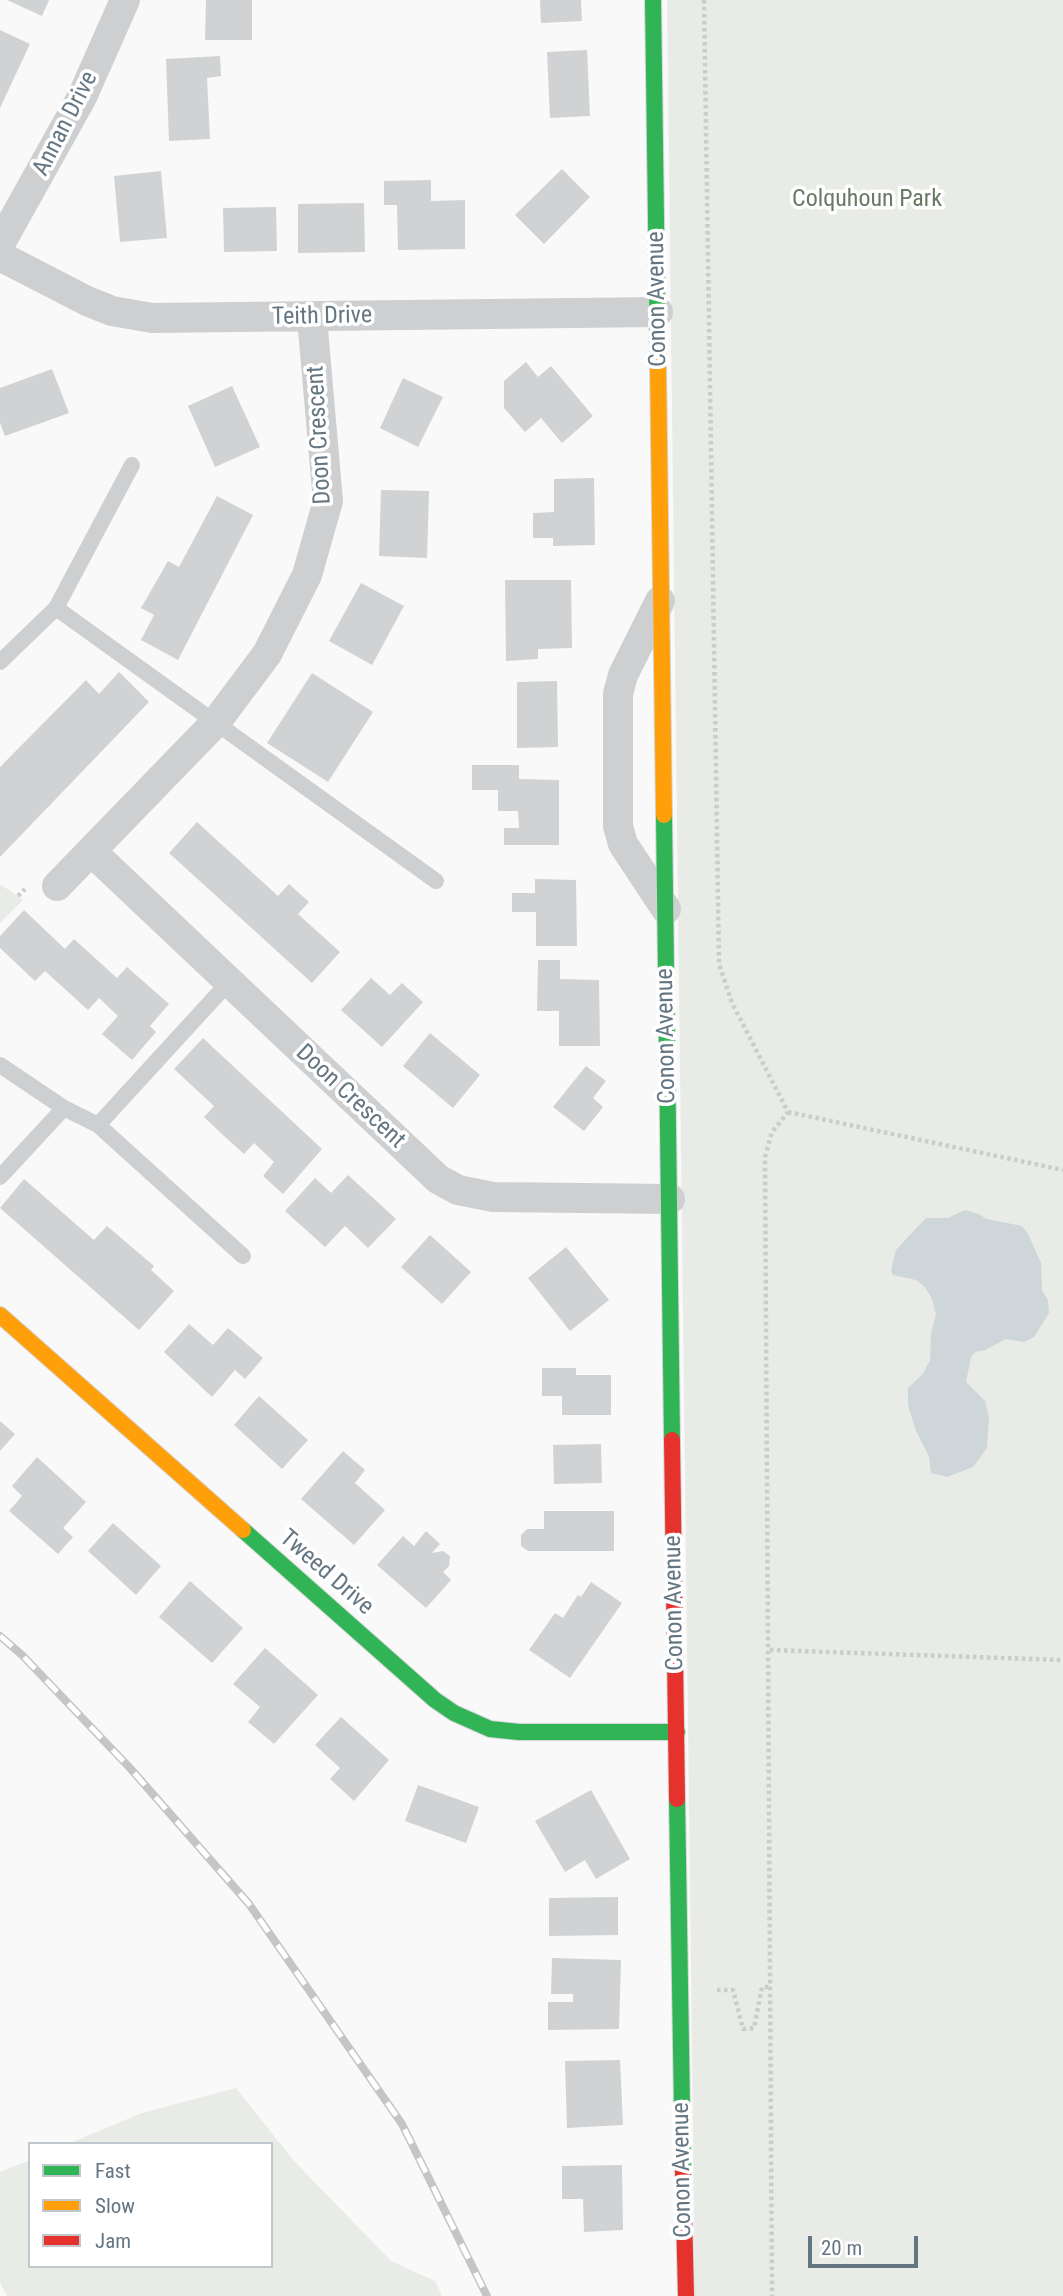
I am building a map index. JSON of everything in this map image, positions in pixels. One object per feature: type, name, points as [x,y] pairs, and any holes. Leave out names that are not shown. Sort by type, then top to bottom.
[{"type":"street","name":"Annan Drive","points":[[0,244],[82,97],[125,0]]},
{"type":"street","name":"Conon Avenue","points":[[653,0],[679,1990],[686,2296]]},
{"type":"street","name":"Teith Drive","points":[[0,256],[111,311],[152,318],[658,312]]},
{"type":"street","name":"Doon Crescent","points":[[57,886],[216,722],[267,654],[307,575],[328,501],[312,318]]},
{"type":"street","name":"Conon Avenue","points":[[662,598],[623,675],[618,694],[618,826],[623,844],[666,909]]},
{"type":"street","name":"Doon Crescent","points":[[92,852],[438,1179],[458,1190],[493,1197],[670,1199]]},
{"type":"street","name":"Tweed Drive","points":[[0,1315],[435,1700],[454,1713],[490,1729],[519,1732],[677,1732]]},
{"type":"lane","points":[[0,662],[56,608],[132,465]]},
{"type":"lane","points":[[56,608],[436,881]]},
{"type":"lane","points":[[98,1125],[228,983]]},
{"type":"lane","points":[[0,1065],[64,1108],[98,1125],[243,1256]]},
{"type":"lane","points":[[0,1177],[64,1108]]},
{"type":"path","points":[[704,0],[719,964],[732,1003],[788,1112]]},
{"type":"path","points":[[788,1112],[1063,1170]]},
{"type":"path","points":[[772,2296],[765,1157],[772,1132],[788,1112]]},
{"type":"path","points":[[770,1650],[1063,1660]]},
{"type":"path","points":[[679,1990],[733,1990],[743,2029],[754,2028],[762,1987],[771,1987]]},
{"type":"green space","name":"Colquhoun Park","points":[[667,0],[1063,0],[1063,2296],[695,2296]]},
{"type":"green space","points":[[0,884],[23,900],[0,923]]},
{"type":"green space","points":[[236,2088],[294,2161],[391,2261],[435,2281],[442,2296],[7,2296],[0,2283],[0,2172],[28,2161],[28,2268],[273,2268],[273,2142],[73,2142],[142,2113]]},
{"type":"shaded area","points":[[965,1210],[987,1219],[1022,1226],[1041,1263],[1042,1290],[1048,1300],[1049,1313],[1034,1337],[1024,1342],[1006,1339],[975,1352],[971,1357],[966,1382],[985,1401],[989,1418],[987,1448],[973,1467],[947,1477],[931,1473],[929,1456],[916,1431],[908,1405],[908,1388],[923,1374],[930,1360],[931,1334],[936,1314],[932,1299],[925,1287],[916,1280],[893,1275],[891,1270],[896,1250],[926,1218],[948,1218]]},
{"type":"building","points":[[7,0],[49,0],[42,16]]},
{"type":"building","points":[[206,0],[252,0],[252,40],[205,40]]},
{"type":"building","points":[[540,0],[581,0],[582,21],[541,23]]},
{"type":"building","points":[[0,30],[30,44],[0,108]]},
{"type":"building","points":[[587,50],[590,116],[550,118],[547,52]]},
{"type":"building","points":[[220,56],[221,76],[207,78],[210,139],[169,141],[166,59]]},
{"type":"building","points":[[562,169],[590,197],[544,244],[515,215]]},
{"type":"building","points":[[161,171],[167,238],[120,242],[114,176]]},
{"type":"building","points":[[431,180],[431,201],[465,200],[465,249],[398,250],[397,205],[384,205],[384,181]]},
{"type":"building","points":[[364,203],[365,252],[298,253],[298,204]]},
{"type":"building","points":[[276,207],[277,251],[224,252],[223,208]]},
{"type":"building","points":[[526,362],[538,377],[551,366],[593,416],[562,443],[541,418],[525,432],[504,408],[504,381]]},
{"type":"building","points":[[52,369],[69,413],[5,436],[0,423],[0,388]]},
{"type":"building","points":[[403,378],[443,397],[418,447],[380,428]]},
{"type":"building","points":[[232,386],[260,447],[215,467],[188,406]]},
{"type":"building","points":[[594,478],[595,545],[553,546],[553,538],[533,538],[533,513],[554,512],[554,479]]},
{"type":"building","points":[[381,490],[429,491],[427,558],[379,556]]},
{"type":"building","points":[[217,496],[253,515],[178,660],[141,640],[154,615],[141,608],[168,561],[179,567]]},
{"type":"building","points":[[505,580],[571,580],[572,648],[538,649],[538,659],[506,661]]},
{"type":"building","points":[[361,583],[404,606],[372,665],[329,641]]},
{"type":"building","points":[[119,672],[149,702],[0,857],[0,767],[86,680],[99,694]]},
{"type":"building","points":[[312,673],[373,712],[328,782],[267,743]]},
{"type":"building","points":[[557,681],[558,747],[517,748],[517,682]]},
{"type":"building","points":[[472,765],[519,765],[519,779],[559,780],[559,845],[504,845],[504,828],[519,828],[518,811],[498,811],[498,790],[472,790]]},
{"type":"building","points":[[197,822],[278,896],[289,884],[309,902],[298,914],[340,952],[312,983],[169,853]]},
{"type":"building","points":[[535,879],[576,880],[577,946],[536,946],[536,912],[512,912],[512,893],[535,893]]},
{"type":"building","points":[[24,910],[65,949],[74,939],[117,978],[127,967],[169,1004],[150,1026],[156,1032],[132,1060],[102,1034],[118,1016],[99,998],[88,1010],[45,971],[35,981],[0,948],[0,936]]},
{"type":"building","points":[[538,960],[560,960],[560,979],[599,980],[600,1046],[559,1046],[559,1011],[537,1011]]},
{"type":"building","points":[[371,978],[390,995],[402,983],[423,1002],[382,1047],[341,1010]]},
{"type":"building","points":[[430,1033],[480,1075],[453,1108],[403,1066]]},
{"type":"building","points":[[203,1038],[322,1149],[283,1194],[263,1176],[274,1162],[254,1143],[244,1154],[224,1136],[204,1117],[214,1106],[174,1069]]},
{"type":"building","points":[[586,1066],[606,1081],[593,1098],[603,1107],[584,1131],[553,1107]]},
{"type":"building","points":[[348,1175],[396,1219],[368,1248],[345,1226],[325,1247],[285,1211],[315,1178],[331,1193]]},
{"type":"building","points":[[24,1179],[94,1240],[107,1226],[154,1266],[151,1270],[174,1291],[139,1330],[0,1208]]},
{"type":"building","points":[[430,1235],[471,1272],[442,1304],[401,1267]]},
{"type":"building","points":[[566,1247],[609,1300],[570,1331],[528,1278]]},
{"type":"building","points":[[189,1324],[213,1345],[228,1328],[263,1358],[245,1379],[235,1370],[212,1397],[164,1352]]},
{"type":"building","points":[[542,1368],[576,1368],[576,1375],[611,1375],[611,1415],[562,1415],[562,1396],[542,1396]]},
{"type":"building","points":[[259,1396],[308,1440],[282,1469],[234,1425]]},
{"type":"building","points":[[0,1421],[15,1434],[0,1451]]},
{"type":"building","points":[[601,1444],[602,1483],[554,1484],[553,1445]]},
{"type":"building","points":[[343,1451],[365,1470],[355,1483],[385,1510],[354,1545],[301,1499]]},
{"type":"building","points":[[37,1457],[86,1502],[63,1528],[73,1537],[58,1554],[9,1511],[22,1496],[12,1486]]},
{"type":"building","points":[[544,1511],[614,1511],[614,1551],[528,1551],[521,1546],[521,1535],[527,1529],[544,1529]]},
{"type":"building","points":[[113,1523],[161,1566],[136,1595],[88,1551]]},
{"type":"building","points":[[426,1531],[440,1544],[432,1553],[443,1551],[450,1556],[449,1566],[443,1572],[451,1580],[426,1608],[377,1565],[403,1536],[414,1546]]},
{"type":"building","points":[[190,1581],[243,1628],[212,1663],[159,1617]]},
{"type":"building","points":[[591,1582],[622,1603],[570,1678],[529,1650],[555,1613],[563,1618],[578,1595],[581,1597]]},
{"type":"building","points":[[265,1648],[318,1695],[274,1744],[248,1722],[260,1707],[233,1684]]},
{"type":"building","points":[[341,1717],[389,1760],[354,1801],[330,1779],[340,1768],[315,1745]]},
{"type":"building","points":[[418,1785],[479,1807],[466,1843],[405,1821]]},
{"type":"building","points":[[591,1790],[630,1859],[596,1879],[585,1860],[565,1872],[535,1821]]},
{"type":"building","points":[[618,1897],[618,1935],[549,1936],[549,1898]]},
{"type":"building","points":[[552,1958],[621,1960],[619,2029],[548,2030],[548,2002],[573,2002],[573,1994],[551,1994]]},
{"type":"building","points":[[620,2060],[623,2125],[567,2128],[565,2061]]},
{"type":"building","points":[[622,2165],[623,2230],[584,2232],[583,2199],[562,2199],[562,2166]]},
{"type":"railway","points":[[0,1636],[22,1655],[130,1768],[249,1904],[402,2124],[487,2296]]},
{"type":"traffic: fast","points":[[653,0],[658,365]]},
{"type":"traffic: fast","points":[[664,815],[672,1440]]},
{"type":"traffic: fast","points":[[243,1530],[435,1700],[454,1713],[490,1729],[519,1732],[677,1732]]},
{"type":"traffic: fast","points":[[677,1799],[683,2171]]},
{"type":"traffic: slow","points":[[658,365],[664,815]]},
{"type":"traffic: slow","points":[[0,1315],[243,1530]]},
{"type":"traffic: jam","points":[[672,1440],[677,1799]]},
{"type":"traffic: jam","points":[[683,2171],[686,2296]]}]
